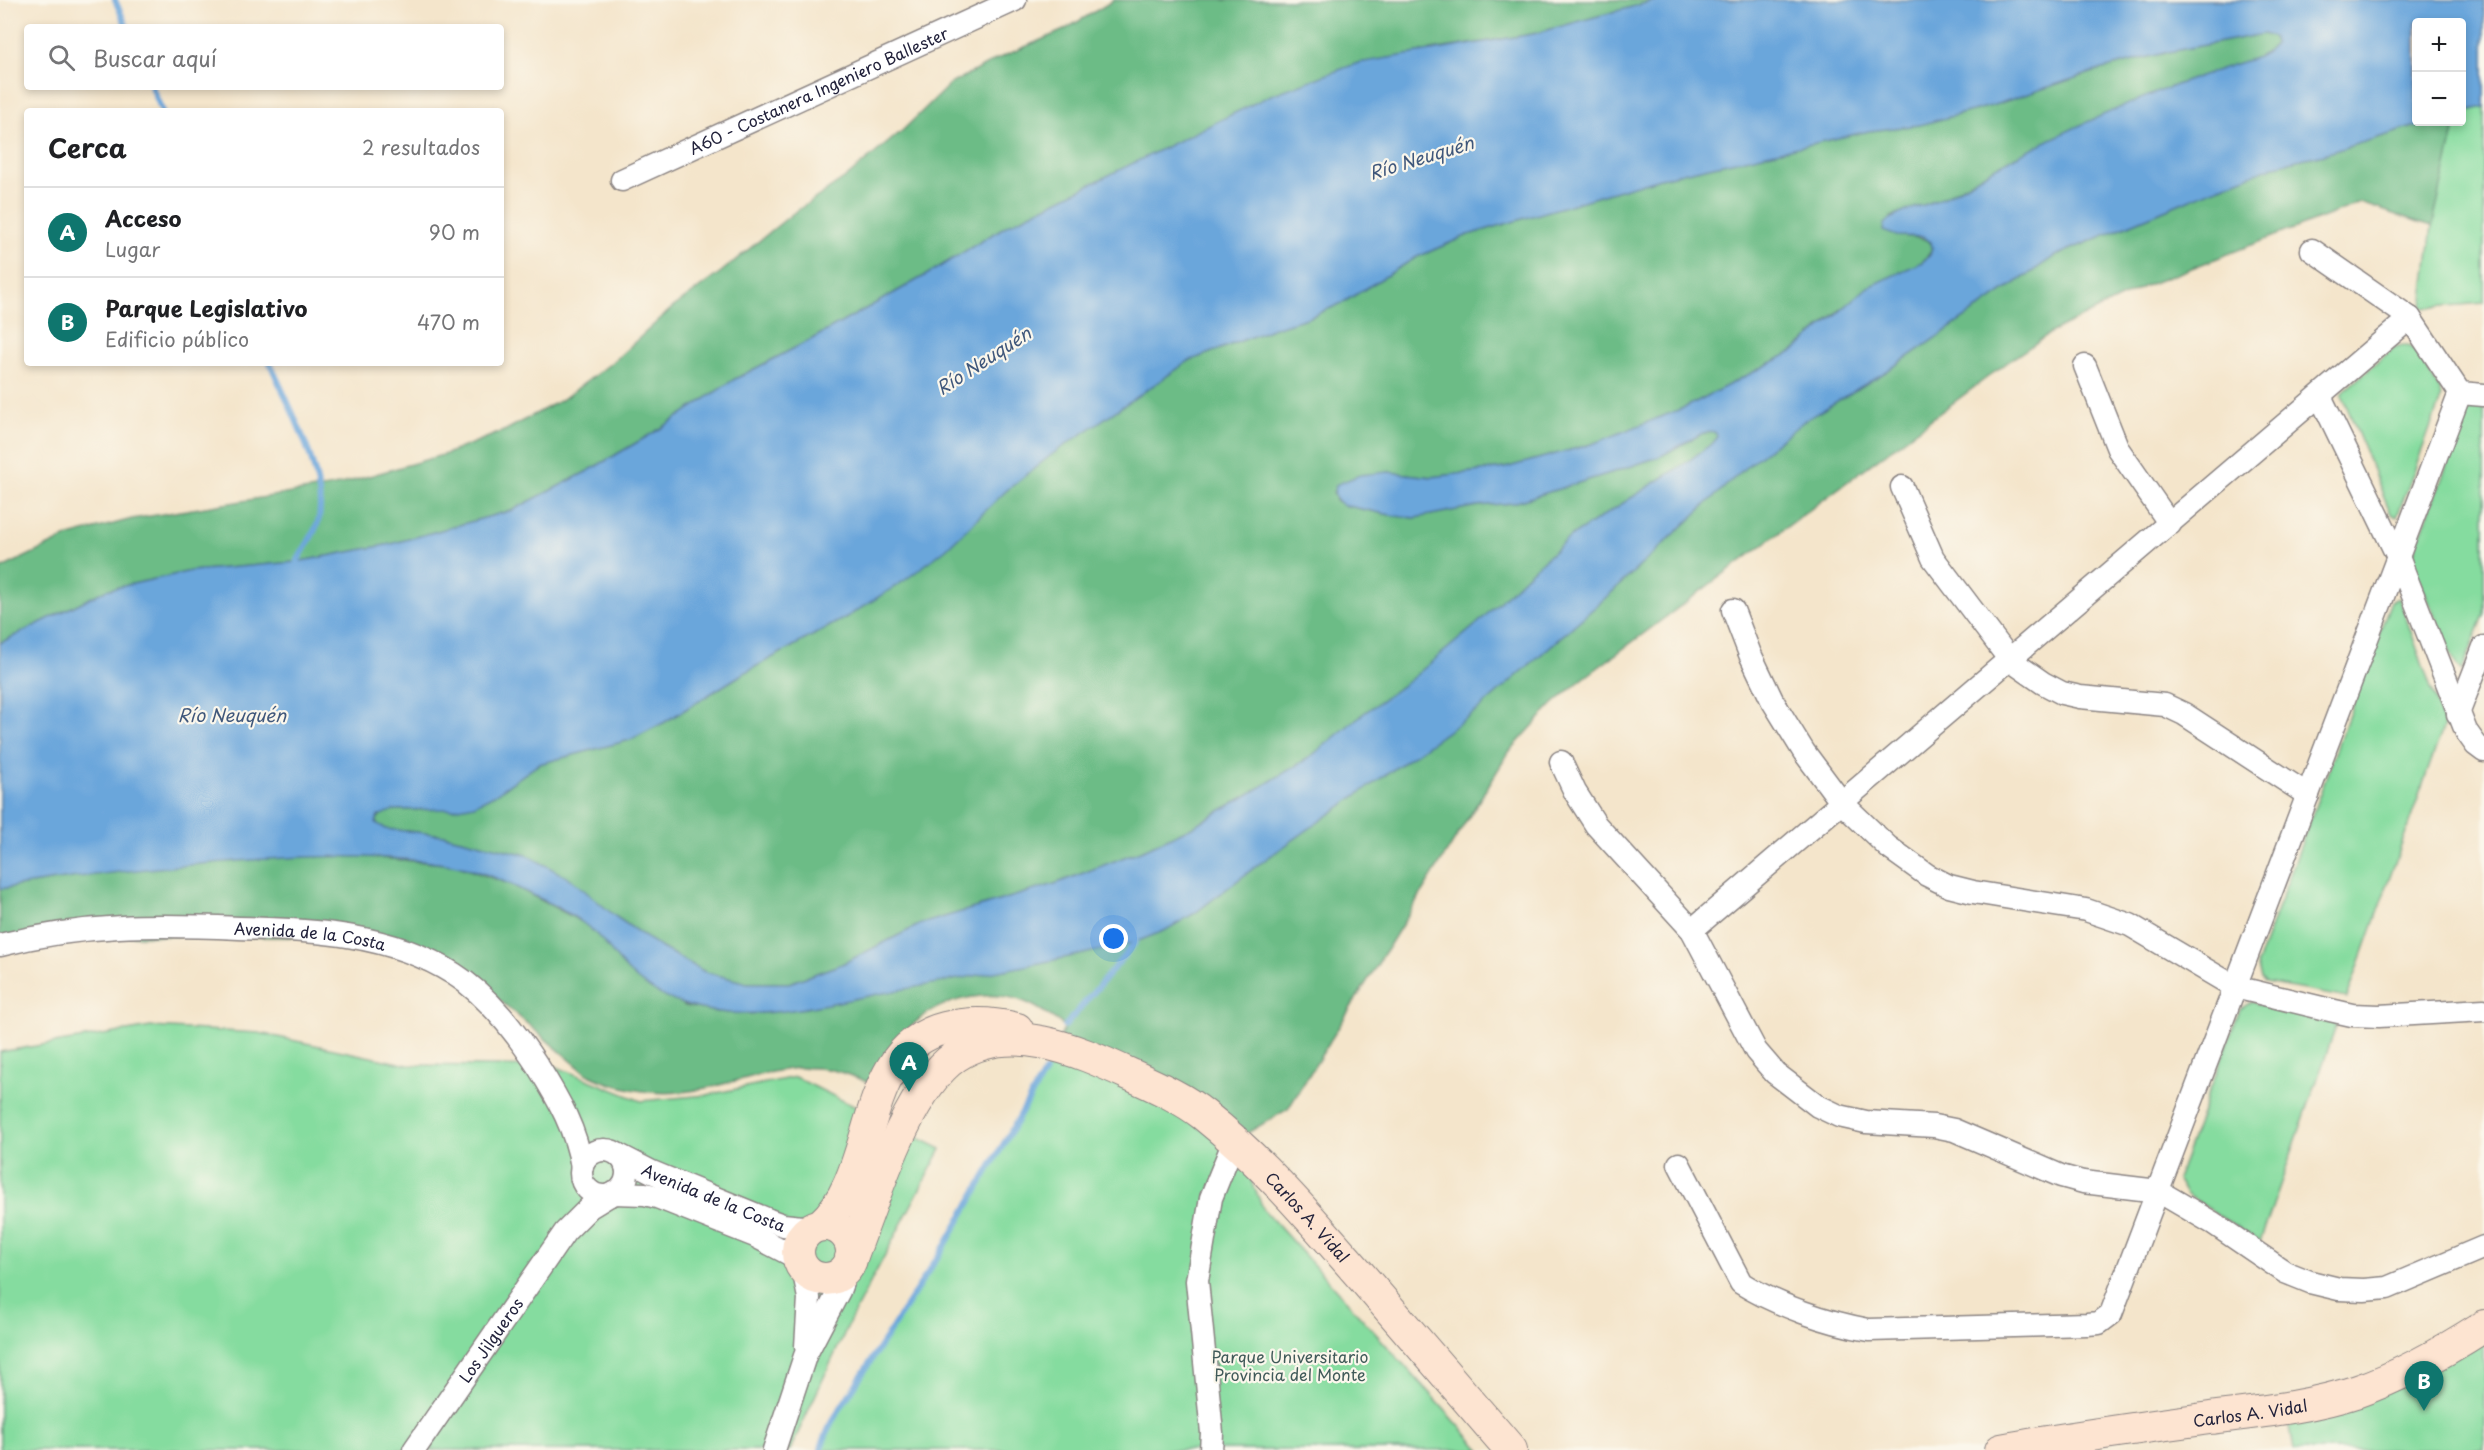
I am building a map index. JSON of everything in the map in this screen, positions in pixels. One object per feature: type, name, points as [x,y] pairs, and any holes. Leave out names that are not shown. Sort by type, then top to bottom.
[{"type":"street","name":"A60 - Costanera Ingeniero Ballester","points":[[622,180],[1015,0]]},
{"type":"street","points":[[2312,250],[2410,318],[2460,393]]},
{"type":"street","points":[[1692,930],[2410,318]]},
{"type":"street","points":[[2085,366],[2118,449],[2169,524]]},
{"type":"street","points":[[2460,393],[2484,394]]},
{"type":"street","points":[[1678,1164],[1741,1283],[1758,1293],[1843,1326],[1869,1330],[2099,1323],[2111,1314],[2460,393]]},
{"type":"street","points":[[2320,396],[2398,557],[2458,714],[2471,738],[2484,751]]},
{"type":"street","points":[[1902,487],[1933,558],[2010,660],[2062,693],[2080,697],[2165,705],[2184,714],[2308,795]]},
{"type":"street","points":[[1732,610],[1772,700],[1804,752],[1842,802],[1888,847],[1927,875],[1949,886],[1973,892],[2086,910],[2130,925],[2235,987],[2352,1015],[2379,1016],[2484,1010]]},
{"type":"street","points":[[2458,714],[2484,647]]},
{"type":"street","points":[[1561,762],[1575,792],[1596,825],[1692,930],[1756,1051],[1775,1073],[1818,1106],[1839,1116],[1866,1122],[1934,1126],[1954,1130],[2061,1176],[2083,1182],[2158,1191],[2212,1223],[2285,1272],[2310,1282],[2339,1289],[2386,1288],[2484,1247]]},
{"type":"street","name":"Avenida de la Costa","points":[[0,945],[85,928],[158,925],[305,930],[371,941],[431,962],[455,974],[474,990],[514,1033],[556,1096],[586,1132],[613,1152],[652,1172],[769,1220],[783,1225],[816,1227]]},
{"type":"street","points":[[805,1356],[808,1298],[801,1264],[800,1241],[838,1206],[849,1187],[881,1091],[893,1067],[910,1044],[937,1030],[980,1023],[1020,1030],[1057,1045]]},
{"type":"street","points":[[774,1450],[805,1356],[839,1291],[901,1132],[920,1096],[937,1073],[956,1056],[988,1043],[1025,1040],[1057,1045]]},
{"type":"street","name":"Carlos A. Vidal","points":[[1057,1045],[1098,1059],[1174,1095],[1234,1141],[1303,1210],[1511,1450]]},
{"type":"street","name":"Avenida de la Costa","points":[[556,1096],[576,1139],[584,1183],[594,1193],[645,1194],[657,1197],[762,1239],[801,1264]]},
{"type":"street","points":[[1211,1450],[1212,1433],[1197,1281],[1211,1198],[1234,1141]]},
{"type":"street","points":[[582,1172],[587,1157],[593,1153],[613,1152]]},
{"type":"street","name":"Avenida de la Costa","points":[[611,1194],[625,1184],[627,1176],[627,1168],[613,1152]]},
{"type":"street","name":"Los Jilgueros","points":[[566,1232],[579,1197],[582,1172]]},
{"type":"street","name":"Los Jilgueros","points":[[414,1450],[566,1232],[590,1207],[611,1194]]},
{"type":"street","points":[[801,1264],[817,1278],[827,1280],[843,1273],[850,1262],[850,1241],[845,1234],[830,1225],[816,1227]]},
{"type":"street","name":"Carlos A. Vidal","points":[[2001,1450],[2080,1443],[2329,1399],[2391,1378],[2484,1326]]},
{"type":"green space","points":[[1114,0],[1657,0],[1533,34],[1419,52],[1179,142],[1006,226],[928,274],[735,379],[660,429],[588,471],[513,510],[391,544],[296,562],[191,571],[106,590],[0,643],[0,569],[69,536],[132,519],[334,486],[446,454],[506,430],[563,399],[614,361],[672,308],[721,272],[792,214],[844,179],[903,130],[950,84],[997,59],[1064,30]]},
{"type":"green space","points":[[2263,34],[2273,37],[2275,44],[2258,57],[2176,85],[2122,107],[2005,162],[1940,199],[1891,217],[1897,236],[1920,238],[1931,243],[1932,248],[1922,262],[1841,309],[1794,351],[1686,407],[1592,444],[1505,468],[1432,477],[1388,472],[1333,492],[1336,500],[1343,505],[1415,518],[1477,506],[1513,503],[1661,456],[1703,433],[1716,432],[1717,436],[1714,442],[1683,465],[1570,537],[1477,624],[1409,681],[1360,716],[1309,758],[1194,826],[1148,848],[1055,884],[921,924],[842,964],[789,983],[747,983],[705,972],[660,947],[527,855],[444,835],[386,829],[378,826],[376,821],[382,813],[394,810],[454,809],[494,795],[539,764],[629,740],[665,722],[744,673],[850,615],[1051,455],[1189,361],[1342,303],[1415,258],[1468,235],[1660,178],[1869,131],[1919,125],[1991,106],[2103,69],[2168,52]]},
{"type":"green space","points":[[2484,107],[2484,303],[2422,308],[2432,226],[2455,126],[2466,126],[2466,111]]},
{"type":"green space","points":[[2417,126],[2455,126],[2432,226],[2360,203],[2145,286],[2052,332],[2012,359],[1580,681],[1552,705],[1509,752],[1288,1109],[1234,1141],[1057,1045],[1065,1026],[1035,1007],[1010,998],[979,996],[962,999],[932,1011],[908,1030],[870,1083],[837,1071],[807,1068],[771,1072],[699,1090],[669,1093],[621,1087],[587,1074],[472,977],[390,938],[0,935],[0,889],[85,875],[183,864],[312,855],[357,856],[455,865],[512,885],[584,923],[606,943],[628,971],[685,1006],[716,1012],[750,1014],[828,1003],[1136,942],[1195,913],[1259,864],[1479,709],[1612,592],[1747,466],[1804,421],[1887,371],[2055,256],[2279,164],[2324,154]]},
{"type":"green space","points":[[2403,345],[2415,350],[2440,390],[2441,399],[2397,517],[2391,514],[2342,395],[2395,347]]},
{"type":"green space","points":[[2473,407],[2484,408],[2484,615],[2462,671],[2456,665],[2411,560],[2468,410]]},
{"type":"green space","points":[[2399,598],[2444,725],[2347,998],[2266,983],[2261,978],[2257,964],[2391,601]]},
{"type":"green space","points":[[2251,1002],[2338,1021],[2260,1242],[2186,1194],[2177,1179],[2240,1009]]},
{"type":"green space","points":[[151,1027],[259,1033],[408,1065],[557,1067],[641,1101],[707,1095],[795,1077],[941,1149],[851,1319],[790,1450],[0,1450],[0,1052]]},
{"type":"green space","name":"Parque Universitario Provincia del Monte","points":[[1057,1045],[1234,1141],[1264,1210],[1481,1450],[820,1450],[831,1423],[946,1244],[1045,1072]]},
{"type":"green space","points":[[2484,1337],[2484,1450],[2294,1450],[2287,1408]]},
{"type":"water","name":"Río Neuquén","points":[[1657,0],[2484,0],[2484,107],[2466,111],[2466,18],[2412,18],[2412,126],[2417,126],[2324,154],[2279,164],[2055,256],[1887,371],[1804,421],[1747,466],[1612,592],[1479,709],[1259,864],[1195,913],[1166,930],[1136,942],[1042,963],[820,1005],[777,1012],[734,1013],[689,1006],[667,998],[637,979],[590,928],[573,916],[498,879],[452,865],[372,857],[265,859],[119,872],[0,889],[0,643],[106,590],[191,571],[296,562],[391,544],[513,510],[588,471],[660,429],[735,379],[928,274],[1006,226],[1271,95],[1358,63],[1533,34]],"holes":[[[2263,34],[2273,37],[2275,44],[2258,57],[2194,78],[2098,117],[2005,162],[1942,198],[1890,219],[1884,224],[1883,231],[1897,236],[1923,237],[1931,242],[1930,255],[1922,262],[1868,287],[1794,351],[1686,407],[1592,444],[1505,468],[1432,477],[1388,472],[1360,475],[1335,485],[1335,496],[1343,505],[1415,518],[1477,506],[1513,503],[1661,456],[1703,433],[1715,432],[1717,436],[1714,442],[1683,465],[1570,537],[1477,624],[1409,681],[1360,716],[1309,758],[1194,826],[1148,848],[1055,884],[921,924],[842,964],[789,983],[747,983],[705,972],[660,947],[616,917],[572,880],[527,855],[444,835],[386,829],[376,823],[378,816],[394,810],[454,809],[474,805],[494,795],[539,764],[630,740],[665,722],[744,673],[850,615],[904,581],[946,549],[1007,490],[1051,455],[1189,361],[1342,303],[1415,258],[1468,235],[1660,178],[1869,131],[1919,125],[1991,106],[2103,69],[2168,52]]]},
{"type":"waterway","points":[[115,0],[126,24]]},
{"type":"waterway","points":[[153,90],[161,108]]},
{"type":"waterway","points":[[271,366],[305,442],[318,485],[320,505],[318,522],[294,568]]},
{"type":"waterway","points":[[1065,1026],[1136,942]]},
{"type":"waterway","points":[[820,1450],[831,1423],[946,1244],[1045,1072]]},
{"type":"place","name":"Acceso","points":[[909,1092]]},
{"type":"place","name":"Parque Legislativo","points":[[2424,1411]]}]
